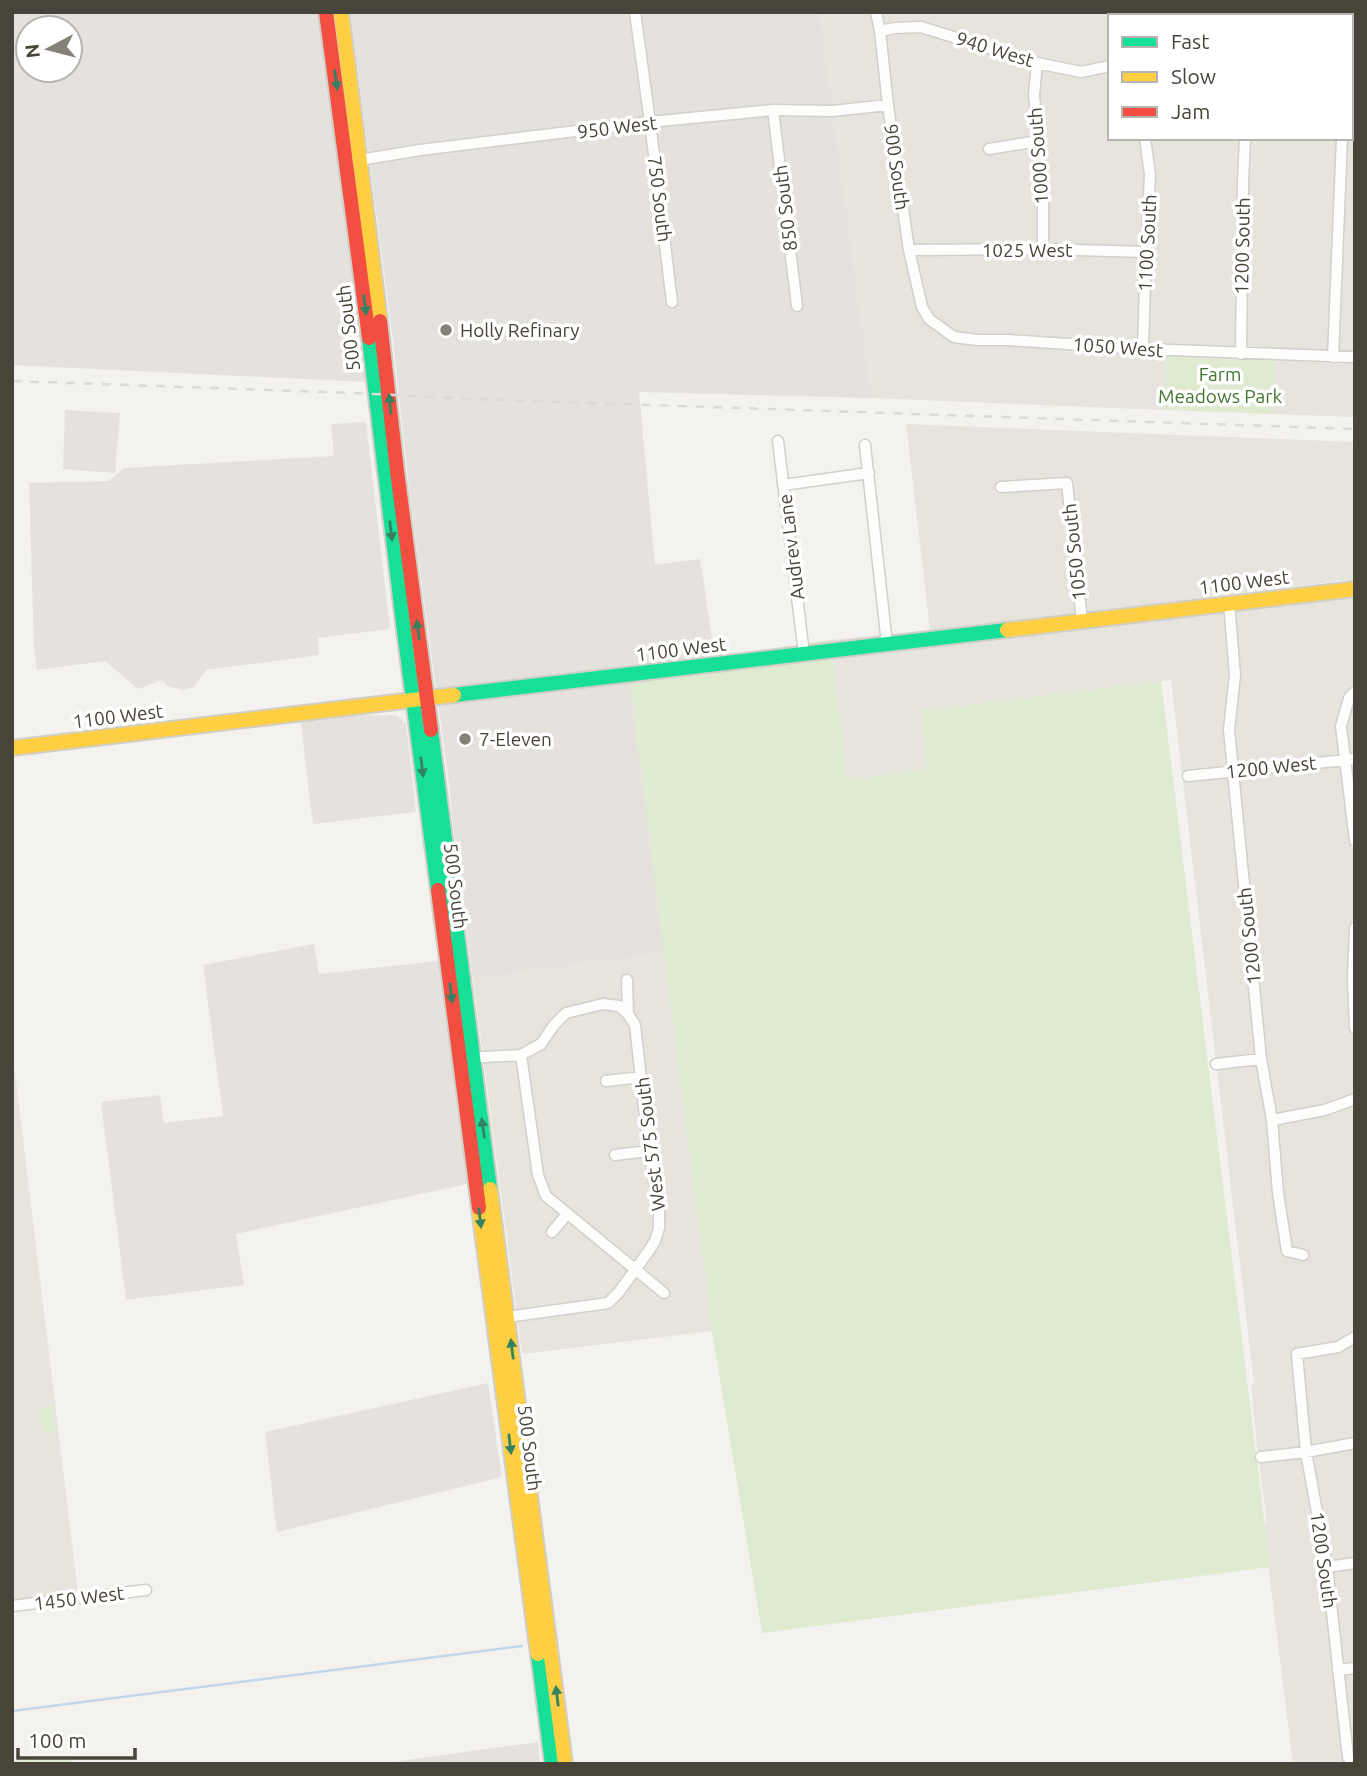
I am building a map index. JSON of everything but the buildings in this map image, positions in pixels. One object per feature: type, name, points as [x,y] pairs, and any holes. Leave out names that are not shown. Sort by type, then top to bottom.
[{"type":"main road","name":"500 South","points":[[326,12],[353,161]]},
{"type":"main road","name":"500 South","points":[[341,12],[366,315],[391,536],[420,699],[552,1764]]},
{"type":"main road","name":"1100 West","points":[[12,748],[1355,589]]},
{"type":"main road","name":"500 South","points":[[466,1058],[507,1318],[565,1764]]},
{"type":"street","name":"750 South","points":[[635,12],[672,302]]},
{"type":"street","name":"900 South","points":[[876,12],[909,250],[922,307],[929,319]]},
{"type":"street","name":"940 West","points":[[880,31],[921,27],[1037,63],[1082,72],[1108,66]]},
{"type":"street","name":"1000 South","points":[[1037,63],[1034,95],[1043,188],[1043,249]]},
{"type":"street","name":"950 West","points":[[353,161],[420,150],[650,122],[773,110],[832,111],[888,105]]},
{"type":"street","name":"850 South","points":[[773,110],[797,306]]},
{"type":"street","name":"1100 South","points":[[1143,349],[1150,175],[1145,140]]},
{"type":"street","name":"1200 South","points":[[1241,354],[1245,140]]},
{"type":"street","points":[[1333,357],[1342,140]]},
{"type":"street","points":[[989,149],[1038,141]]},
{"type":"street","name":"1025 West","points":[[909,250],[1043,249],[1146,252]]},
{"type":"street","name":"1050 West","points":[[929,319],[954,337],[977,340],[1241,354],[1355,357]]},
{"type":"street","name":"Audrev Lane","points":[[778,441],[804,653]]},
{"type":"street","points":[[865,445],[887,643]]},
{"type":"street","points":[[783,485],[869,473]]},
{"type":"street","name":"1050 South","points":[[1001,487],[1067,483],[1082,621]]},
{"type":"street","name":"1200 South","points":[[1229,603],[1235,675],[1229,730],[1261,1059],[1272,1120],[1278,1193],[1287,1251],[1303,1255]]},
{"type":"street","points":[[1355,692],[1349,698],[1341,726],[1350,759],[1355,841]]},
{"type":"street","name":"1200 West","points":[[1188,776],[1350,759]]},
{"type":"street","points":[[1355,929],[1355,1028]]},
{"type":"street","name":"West 575 South","points":[[507,1318],[608,1303],[619,1292],[655,1241],[659,1228],[659,1212],[649,1151],[635,1025],[628,1014],[627,980]]},
{"type":"street","points":[[466,1058],[521,1055],[541,1044],[566,1013],[603,1004],[619,1006],[628,1014]]},
{"type":"street","points":[[521,1055],[538,1175],[545,1196],[664,1293]]},
{"type":"street","points":[[1216,1064],[1261,1059]]},
{"type":"street","points":[[606,1081],[641,1077]]},
{"type":"street","points":[[1272,1120],[1325,1110],[1355,1099]]},
{"type":"street","points":[[615,1155],[649,1151]]},
{"type":"street","points":[[552,1232],[566,1214]]},
{"type":"street","name":"1200 South","points":[[1354,1764],[1348,1757],[1327,1567],[1306,1452],[1297,1354],[1338,1347],[1355,1337]]},
{"type":"street","points":[[1261,1457],[1355,1443]]},
{"type":"street","points":[[1327,1567],[1355,1563]]},
{"type":"street","name":"1450 West","points":[[12,1606],[146,1590]]},
{"type":"street","points":[[1338,1670],[1355,1668]]},
{"type":"shaded area","points":[[12,12],[318,12],[367,382],[12,365]]},
{"type":"shaded area","points":[[350,12],[820,12],[872,398],[639,392],[655,565],[700,559],[715,657],[628,667],[665,953],[473,979]]},
{"type":"shaded area","points":[[820,12],[1355,12],[1355,417],[1272,414],[1274,361],[1167,357],[1165,410],[872,398]]},
{"type":"shaded area","points":[[65,410],[120,413],[115,473],[63,469]]},
{"type":"shaded area","points":[[366,422],[390,629],[318,638],[319,655],[206,670],[194,687],[184,690],[169,687],[162,680],[138,689],[105,661],[37,670],[29,483],[109,481],[124,468],[334,456],[331,424]]},
{"type":"shaded area","points":[[906,424],[1355,442],[1355,579],[1161,603],[1163,618],[1355,595],[1355,1764],[1293,1764],[1263,1524],[1267,1523],[1251,1384],[1254,1383],[1171,680],[921,711],[927,769],[847,780],[830,640],[930,630]]},
{"type":"shaded area","points":[[396,715],[406,723],[416,812],[313,824],[300,716]]},
{"type":"shaded area","points":[[314,944],[319,974],[438,961],[467,1184],[236,1234],[244,1285],[126,1300],[101,1102],[160,1095],[164,1123],[223,1116],[203,965]]},
{"type":"shaded area","points":[[665,953],[712,1331],[522,1354],[473,979]]},
{"type":"shaded area","points":[[12,1048],[78,1593],[12,1601]]},
{"type":"shaded area","points":[[488,1383],[502,1477],[277,1532],[265,1432]]},
{"type":"shaded area","points":[[538,1742],[540,1764],[378,1764]]},
{"type":"green space","name":"Farm Meadows Park","points":[[1167,357],[1274,361],[1272,414],[1165,410]]},
{"type":"green space","points":[[830,640],[847,780],[927,769],[921,711],[1161,681],[1270,1567],[762,1633],[712,1331],[628,667]]},
{"type":"green space","points":[[53,1406],[56,1431],[42,1433],[39,1408]]},
{"type":"green space","points":[[71,1757],[71,1764],[12,1764],[12,1761]]},
{"type":"waterway","points":[[12,1711],[522,1646]]},
{"type":"railway","points":[[12,381],[1355,429]]},
{"type":"traffic: fast","points":[[369,338],[438,890]]},
{"type":"traffic: fast","points":[[454,695],[1007,630]]},
{"type":"traffic: fast","points":[[431,730],[490,1189]]},
{"type":"traffic: fast","points":[[538,1654],[552,1764]]},
{"type":"traffic: slow","points":[[341,12],[380,321]]},
{"type":"traffic: slow","points":[[1007,630],[1355,589]]},
{"type":"traffic: slow","points":[[12,748],[454,695]]},
{"type":"traffic: slow","points":[[490,1189],[565,1764]]},
{"type":"traffic: slow","points":[[479,1208],[538,1654]]},
{"type":"traffic: jam","points":[[326,12],[369,338]]},
{"type":"traffic: jam","points":[[380,321],[431,730]]},
{"type":"traffic: jam","points":[[438,890],[479,1208]]},
{"type":"place","name":"Holly Refinary","points":[[446,330]]},
{"type":"place","name":"7-Eleven","points":[[465,739]]}]
